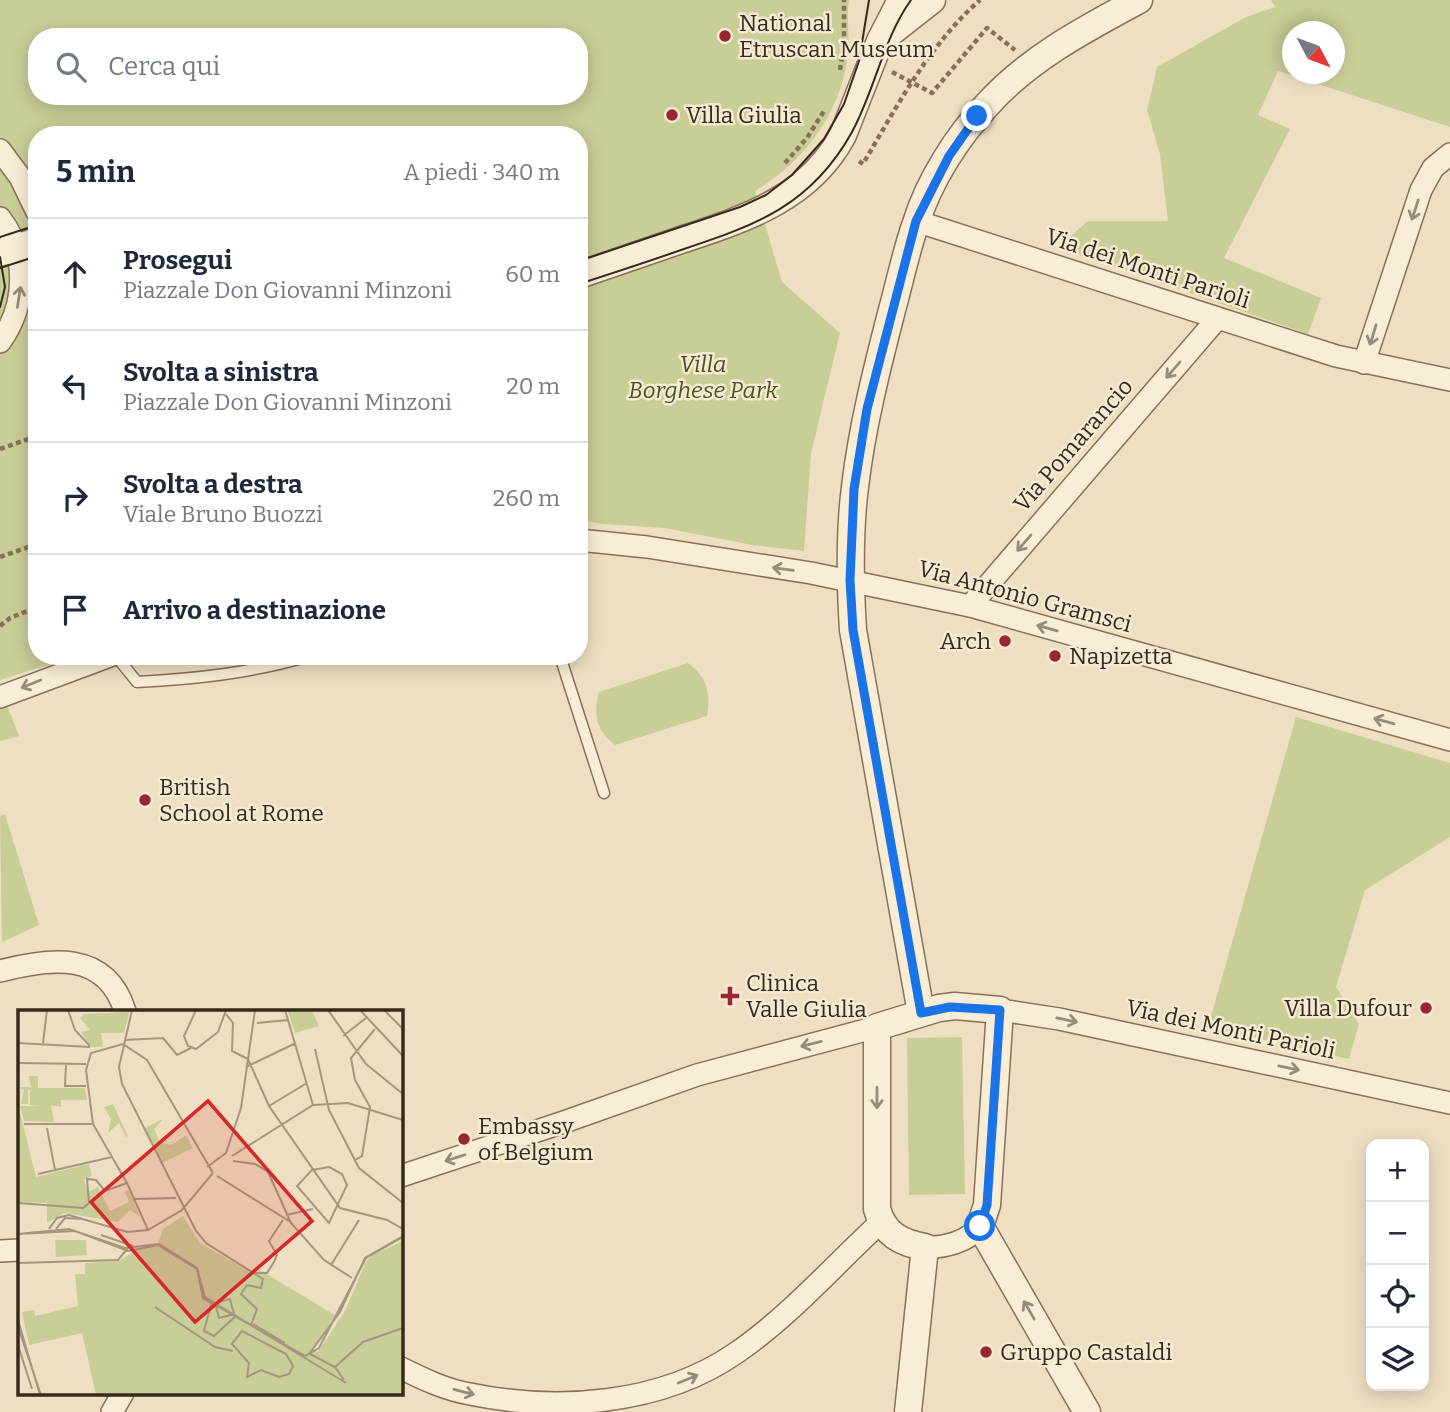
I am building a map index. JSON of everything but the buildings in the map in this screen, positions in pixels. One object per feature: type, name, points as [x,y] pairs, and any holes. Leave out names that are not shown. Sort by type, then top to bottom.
[{"type":"street","points":[[588,272],[749,217],[787,196],[816,171],[836,147],[853,113],[876,51],[901,0]]},
{"type":"street","points":[[876,51],[932,0]]},
{"type":"street","points":[[921,1013],[856,652],[850,580],[854,489],[867,409],[916,221],[949,156],[977,116],[1032,65],[1079,33],[1139,0]]},
{"type":"street","points":[[0,150],[20,177],[28,193]]},
{"type":"street","points":[[1364,363],[1421,190],[1433,168],[1450,154]]},
{"type":"street","points":[[0,218],[18,247],[21,270],[20,295],[10,326],[0,342]]},
{"type":"street","name":"Via dei Monti Parioli","points":[[916,221],[1217,319],[1364,363],[1450,380]]},
{"type":"street","name":"Via Pomarancio","points":[[970,606],[1217,319]]},
{"type":"street","name":"Via Antonio Gramsci","points":[[588,541],[656,549],[850,580],[970,606],[1450,740]]},
{"type":"street","points":[[0,697],[86,665]]},
{"type":"street","points":[[0,971],[36,962],[71,961],[97,971],[120,995],[125,1010]]},
{"type":"street","points":[[402,1176],[697,1074],[921,1013],[950,1007],[1000,1010],[987,1205],[976,1232],[958,1242],[936,1248],[925,1247],[895,1237],[881,1222],[877,1203],[877,1027]]},
{"type":"street","name":"Via dei Monti Parioli","points":[[1000,1010],[1059,1019],[1450,1103]]},
{"type":"street","points":[[402,1368],[469,1394],[539,1402],[598,1401],[659,1389],[713,1367],[760,1336],[881,1222]]},
{"type":"street","points":[[980,1226],[1087,1412]]},
{"type":"street","points":[[908,1412],[925,1247]]},
{"type":"street","points":[[0,1251],[18,1250]]},
{"type":"street","points":[[112,1412],[122,1394]]},
{"type":"lane","points":[[123,665],[137,682],[200,679],[276,665]]},
{"type":"lane","points":[[563,665],[604,793]]},
{"type":"path","points":[[838,77],[844,44],[844,0]]},
{"type":"path","points":[[859,161],[863,164],[911,82],[956,22],[981,0]]},
{"type":"path","points":[[876,51],[911,82],[932,93],[987,28],[1032,65]]},
{"type":"path","points":[[780,167],[807,138],[827,103]]},
{"type":"path","points":[[0,449],[28,439]]},
{"type":"path","points":[[0,557],[28,547]]},
{"type":"path","points":[[0,626],[10,618],[28,611]]},
{"type":"green space","name":"Villa Borghese Park","points":[[0,0],[849,0],[848,54],[838,96],[829,115],[805,150],[773,179],[755,191],[782,282],[840,333],[811,453],[804,551],[752,545],[665,528],[588,521],[588,126],[28,126],[28,665],[48,665],[0,680]]},
{"type":"green space","points":[[1271,0],[1450,0],[1450,127],[1318,84],[1345,84],[1345,21],[1282,21],[1282,72],[1278,71],[1258,115],[1290,129],[1224,258],[1321,298],[1308,334],[1058,247],[1088,221],[1168,221],[1160,154],[1147,110],[1157,67],[1246,17],[1275,7]]},
{"type":"green space","points":[[688,663],[700,674],[706,686],[707,716],[615,745],[604,734],[596,715],[599,692]]},
{"type":"green space","points":[[0,687],[19,736],[0,741]]},
{"type":"green space","points":[[1296,717],[1450,763],[1450,837],[1365,890],[1336,987],[1359,1024],[1349,1059],[1208,1027]]},
{"type":"green space","points":[[5,814],[39,925],[2,942],[0,816]]},
{"type":"green space","points":[[962,1037],[965,1194],[909,1195],[907,1038]]},
{"type":"tram line","points":[[588,258],[740,207],[766,195],[792,175],[824,139],[844,104],[859,61],[869,0]]},
{"type":"tram line","points":[[588,281],[734,231],[757,221],[800,195],[819,178],[852,132],[893,31],[911,0]]},
{"type":"tram line","points":[[0,237],[28,228]]},
{"type":"tram line","points":[[0,257],[5,287],[0,307]]},
{"type":"tram line","points":[[0,268],[28,259]]},
{"type":"place","name":"National Etruscan Museum","points":[[725,36]]},
{"type":"place","name":"Villa Giulia","points":[[672,115]]},
{"type":"place","name":"Arch","points":[[1005,641]]},
{"type":"place","name":"Napizetta","points":[[1055,656]]},
{"type":"place","name":"British School at Rome","points":[[145,800]]},
{"type":"place","name":"Clinica Valle Giulia","points":[[730,996]]},
{"type":"place","name":"Villa Dufour","points":[[1426,1008]]},
{"type":"place","name":"Embassy of Belgium","points":[[464,1139]]},
{"type":"place","name":"Gruppo Castaldi","points":[[986,1352]]},
{"type":"route","points":[[977,116],[949,156],[916,221],[867,409],[854,489],[850,580],[856,652],[921,1013],[950,1007],[1000,1010],[987,1205],[980,1226]]}]
